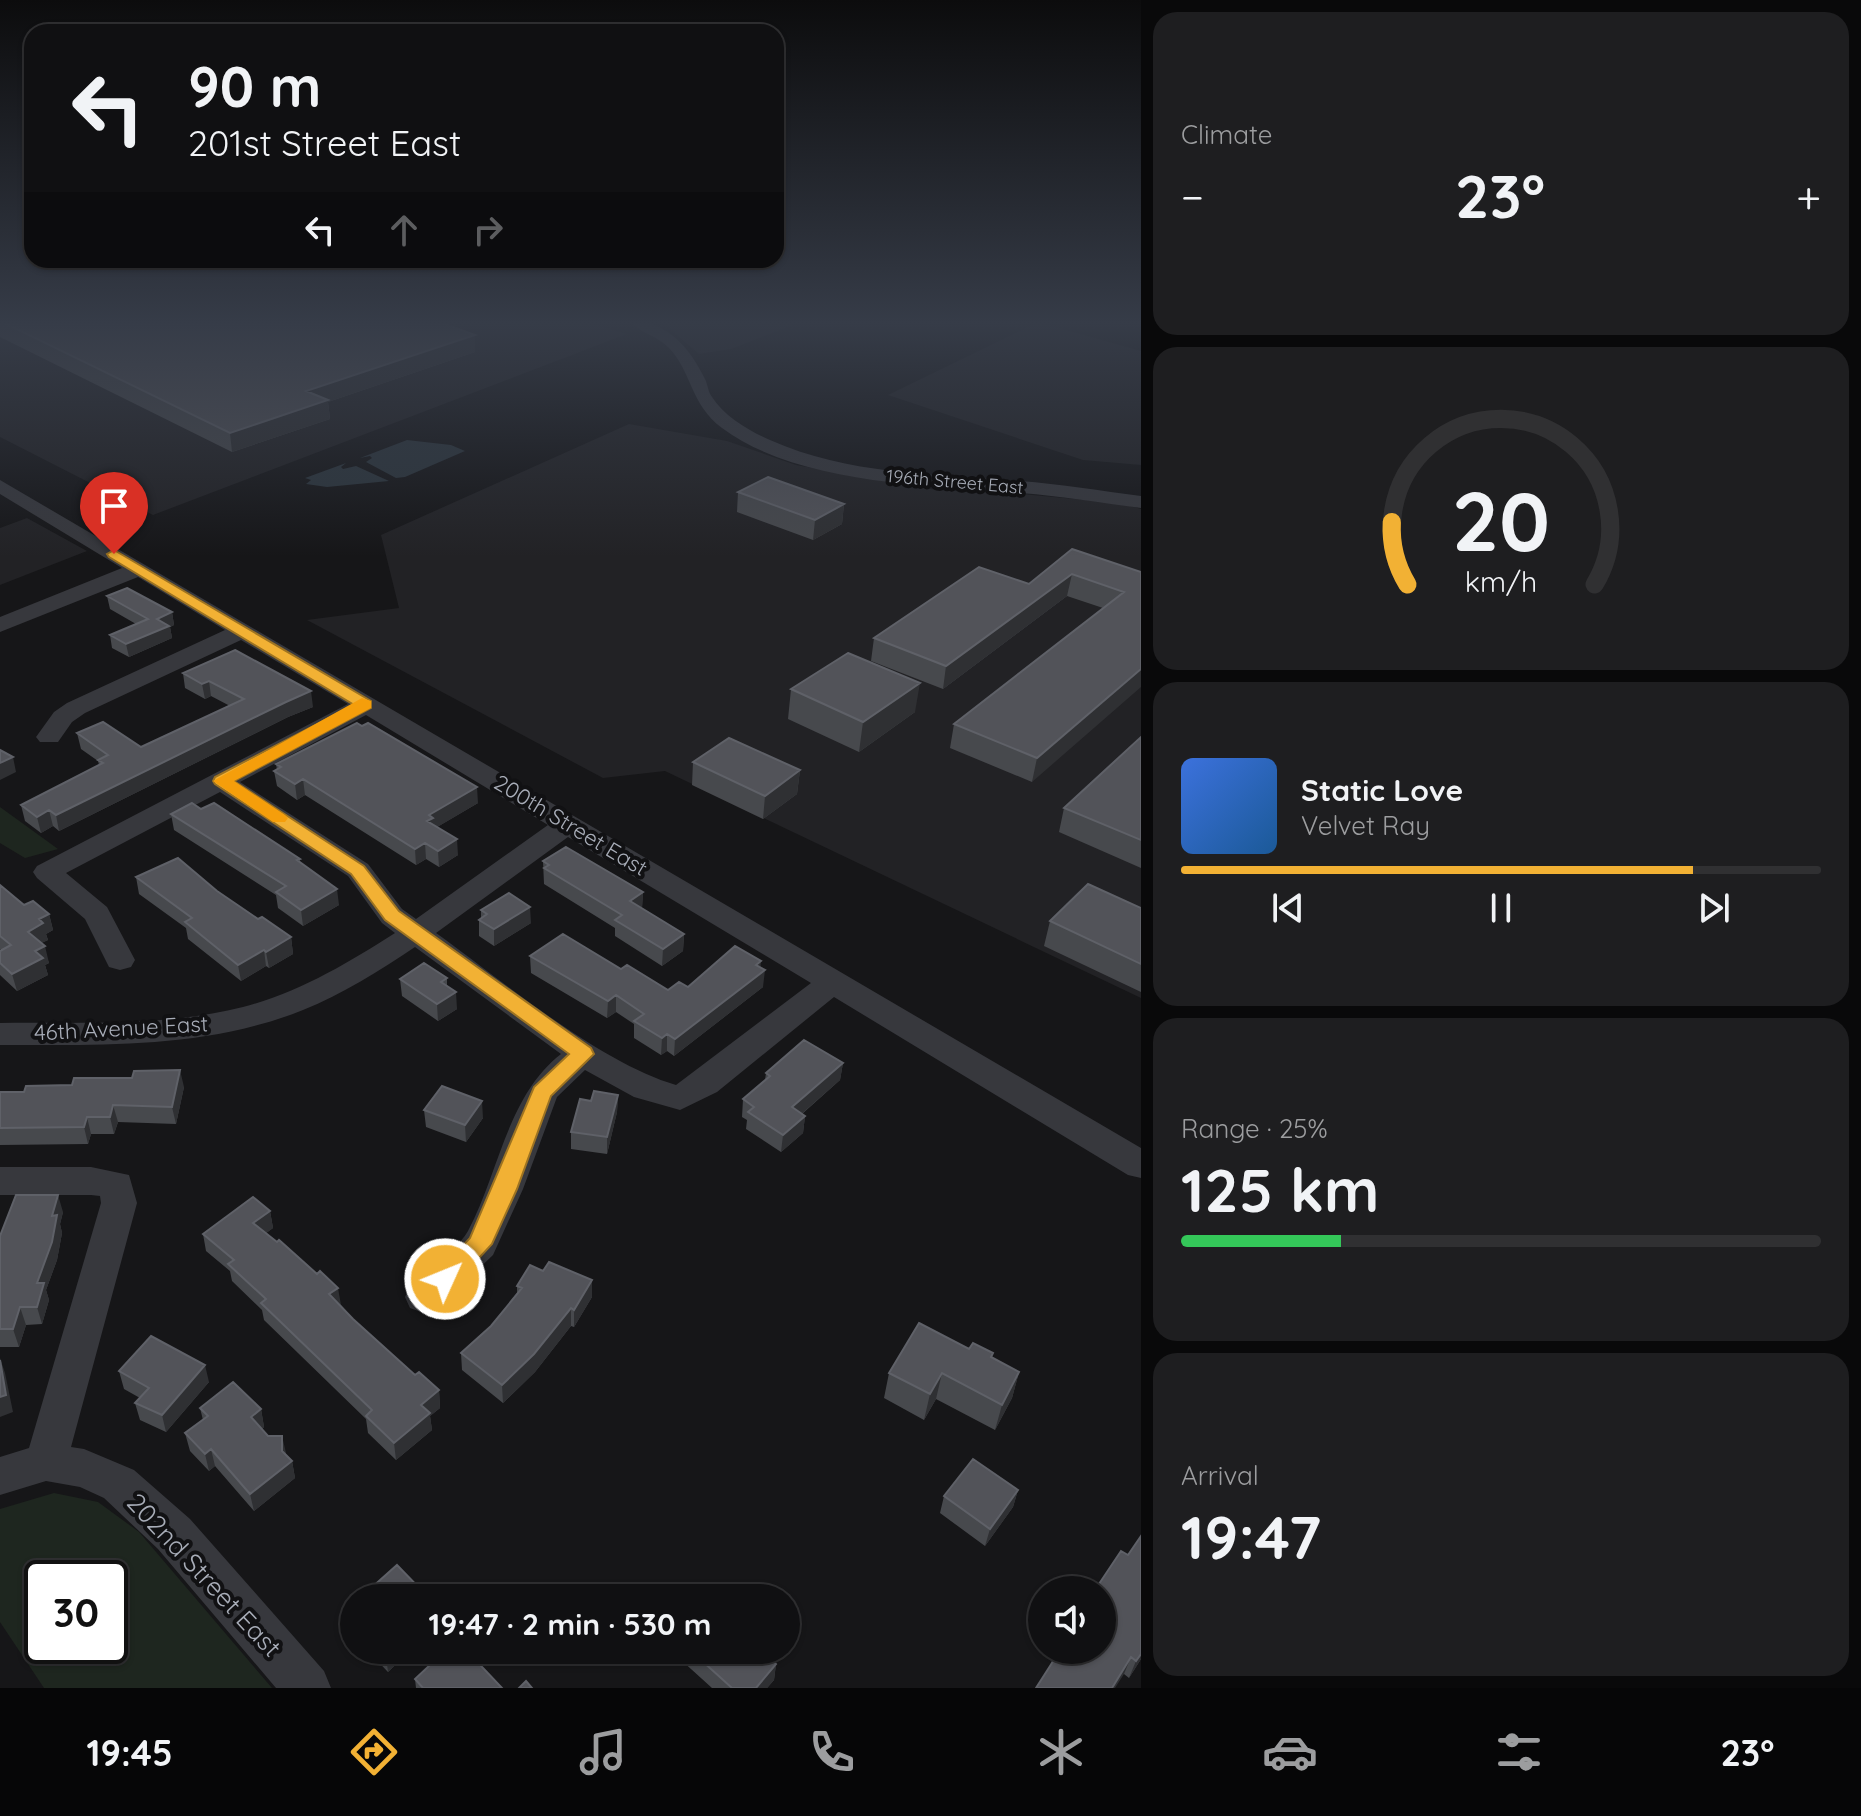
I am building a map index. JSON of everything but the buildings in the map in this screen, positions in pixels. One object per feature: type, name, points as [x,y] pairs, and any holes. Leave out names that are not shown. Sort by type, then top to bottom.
[{"type":"street","name":"196th Street East","points":[[705,400],[727,423],[761,443],[800,458],[906,480],[1023,487],[1141,502]]},
{"type":"street","name":"200th Street East","points":[[0,486],[1141,1165]]},
{"type":"street","points":[[0,625],[139,569]]},
{"type":"street","points":[[49,737],[63,717],[76,708],[243,630]]},
{"type":"street","points":[[120,960],[97,914],[47,872],[366,705]]},
{"type":"street","points":[[221,781],[358,870],[392,916],[583,1054],[646,1088],[680,1098],[705,1083],[833,982]]},
{"type":"street","name":"46th Avenue East","points":[[0,1034],[164,1030],[250,1016],[326,985],[416,932],[569,823]]},
{"type":"street","points":[[424,1297],[480,1244],[542,1093],[555,1076],[583,1054]]},
{"type":"street","points":[[0,1181],[91,1181],[116,1185],[119,1203],[46,1462],[0,1476]]},
{"type":"street","name":"202nd Street East","points":[[46,1462],[84,1468],[119,1484],[174,1534],[307,1688]]},
{"type":"shaded area","points":[[0,400],[455,400],[153,515],[0,437]]},
{"type":"shaded area","points":[[902,400],[1141,400],[1141,465],[1083,460]]},
{"type":"shaded area","points":[[629,424],[727,441],[796,465],[937,490],[1119,503],[1141,509],[1141,998],[665,771],[603,778],[307,620],[399,608],[381,535]]},
{"type":"shaded area","points":[[407,440],[451,445],[465,451],[396,478],[366,462],[372,458],[370,456],[360,458]]},
{"type":"shaded area","points":[[346,463],[341,467],[343,469],[356,466],[389,481],[327,487],[306,484],[311,480],[305,478]]},
{"type":"shaded area","points":[[27,518],[87,551],[0,585],[0,528]]},
{"type":"shaded area","points":[[0,807],[58,849],[25,858],[0,843]]},
{"type":"shaded area","points":[[54,1493],[98,1502],[139,1532],[272,1688],[44,1688],[28,1664],[128,1664],[128,1560],[24,1560],[24,1658],[0,1622],[0,1509]]},
{"type":"slow traffic","points":[[279,818],[221,781],[366,705],[362,702]]},
{"type":"route","points":[[114,554],[366,705],[221,781],[358,870],[392,916],[583,1054],[555,1076],[542,1093],[480,1244],[445,1279]]}]
